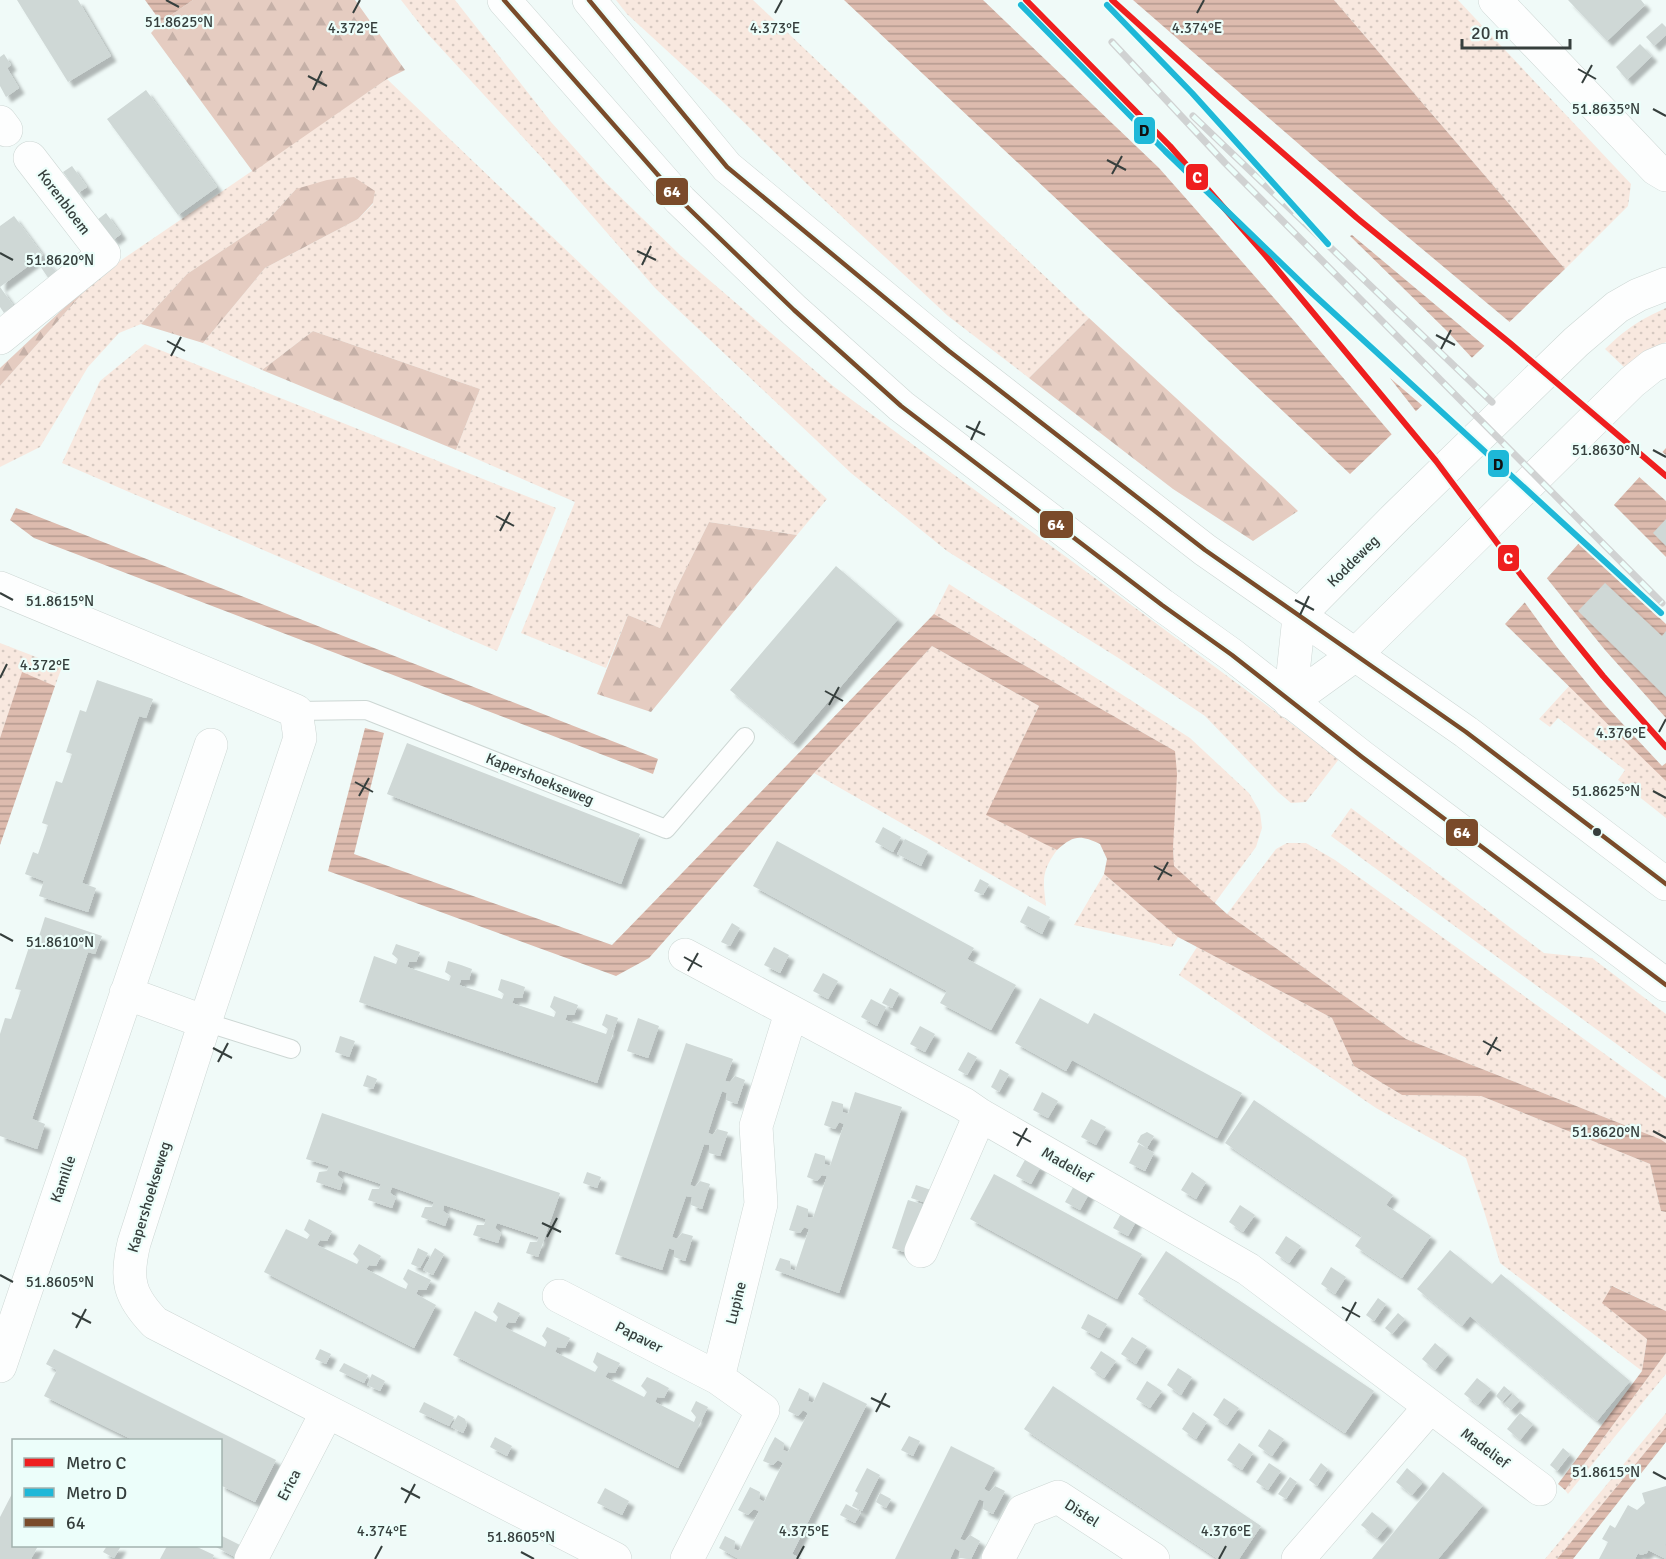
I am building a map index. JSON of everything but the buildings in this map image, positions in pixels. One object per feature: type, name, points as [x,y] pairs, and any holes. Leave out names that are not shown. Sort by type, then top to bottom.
[{"type":"street","points":[[504,0],[680,200],[794,310],[893,399],[1666,985]]},
{"type":"street","points":[[589,0],[727,167],[958,358],[1196,543],[1466,732],[1666,884]]},
{"type":"street","points":[[1495,0],[1656,169],[1666,175]]},
{"type":"street","name":"Korenbloem","points":[[0,338],[104,254],[30,158]]},
{"type":"street","name":"Koddeweg","points":[[1299,617],[1397,516],[1576,342],[1617,307],[1638,295],[1666,284]]},
{"type":"street","points":[[1290,702],[1355,655],[1632,382],[1652,366],[1666,360]]},
{"type":"street","name":"Kapershoekseweg","points":[[0,588],[296,711],[300,738],[134,1243],[129,1265],[131,1287],[140,1307],[155,1323],[615,1559]]},
{"type":"street","points":[[1290,702],[1299,617]]},
{"type":"street","name":"Kamille","points":[[0,1366],[211,745]]},
{"type":"street","name":"Madelief","points":[[686,955],[964,1104],[1248,1269],[1540,1489]]},
{"type":"street","points":[[126,993],[205,1022]]},
{"type":"street","name":"Lupine","points":[[718,1378],[761,1204],[756,1126],[791,1013]]},
{"type":"street","points":[[921,1251],[980,1115]]},
{"type":"street","name":"Papaver","points":[[559,1296],[718,1378]]},
{"type":"street","points":[[687,1559],[763,1410],[718,1378]]},
{"type":"street","points":[[1298,1559],[1430,1407]]},
{"type":"street","name":"Erica","points":[[251,1559],[327,1412]]},
{"type":"street","name":"Distel","points":[[998,1559],[1023,1511],[1058,1497],[1153,1559]]},
{"type":"lane","name":"Kapershoekseweg","points":[[296,711],[366,710],[666,829],[745,737]]},
{"type":"lane","points":[[205,1022],[291,1049]]},
{"type":"shaded area","points":[[145,0],[193,0],[161,22]]},
{"type":"shaded area","points":[[401,0],[455,0],[551,122],[605,182],[680,255],[833,386],[1339,759],[1306,802],[1291,803],[1278,792],[1205,716],[1120,659],[947,551],[851,473],[655,288],[542,158],[426,32]]},
{"type":"shaded area","points":[[616,0],[753,0],[1089,318],[1029,378],[948,316],[627,14]]},
{"type":"shaded area","points":[[844,0],[1334,0],[1565,269],[1350,474]]},
{"type":"shaded area","points":[[1334,0],[1458,0],[1631,184],[1628,206],[1565,269]]},
{"type":"shaded area","points":[[387,79],[827,499],[797,535],[709,522],[660,628],[628,615],[606,668],[521,633],[575,502],[456,450],[480,389],[313,331],[262,370],[203,343],[265,268],[358,219],[373,204],[374,191],[296,189],[268,220],[187,274],[141,324],[119,333],[88,367],[40,447],[0,467],[0,386],[98,276]]},
{"type":"shaded area","points":[[1666,308],[1666,342],[1642,355],[1625,368],[1605,349],[1633,325]]},
{"type":"shaded area","points":[[145,344],[556,508],[497,651],[62,463],[100,381]]},
{"type":"shaded area","points":[[1666,448],[1666,781],[1505,624]]},
{"type":"shaded area","points":[[16,508],[658,759],[653,774],[34,538],[10,520]]},
{"type":"shaded area","points":[[949,584],[1190,738],[1249,793],[1260,812],[1262,828],[1256,847],[1214,904],[1174,866],[1175,751],[934,614]]},
{"type":"shaded area","points":[[934,614],[1175,751],[1177,774],[1174,866],[1227,914],[1406,1039],[1666,1143],[1666,1212],[1661,1211],[1650,1164],[1481,1096],[1402,1095],[1354,1066],[1332,1018],[1178,937],[1104,874],[1107,859],[1100,844],[1077,838],[1068,841],[1057,850],[986,815],[1039,706],[932,646],[814,773],[649,958],[616,976],[328,871],[365,728],[384,733],[354,854],[612,945]]},
{"type":"shaded area","points":[[0,643],[62,667],[55,686],[22,673],[0,738]]},
{"type":"shaded area","points":[[932,646],[1039,706],[987,814],[1057,850],[1044,876],[1046,906],[814,773]]},
{"type":"shaded area","points":[[22,672],[55,686],[0,845],[0,738]]},
{"type":"shaded area","points":[[1581,673],[1666,776],[1666,818],[1618,780],[1625,770],[1558,718],[1550,727],[1539,719]]},
{"type":"shaded area","points":[[1351,808],[1544,953],[1592,958],[1666,1014],[1666,1080],[1331,836]]},
{"type":"shaded area","points":[[1287,843],[1306,843],[1335,860],[1666,1098],[1666,1143],[1406,1039],[1227,914],[1276,849]]},
{"type":"shaded area","points":[[1104,874],[1178,937],[1172,947],[1074,925]]},
{"type":"shaded area","points":[[1197,947],[1332,1018],[1354,1066],[1402,1095],[1481,1096],[1650,1164],[1661,1211],[1666,1212],[1666,1311],[1613,1286],[1647,1338],[1642,1371],[1500,1263],[1466,1158],[1376,1108],[1179,975]]},
{"type":"shaded area","points":[[1612,1286],[1666,1311],[1666,1353],[1565,1490],[1558,1484],[1642,1371],[1647,1339],[1602,1303]]},
{"type":"shaded area","points":[[1666,1353],[1666,1374],[1568,1494],[1565,1490]]},
{"type":"shaded area","points":[[1666,1413],[1666,1427],[1557,1559],[1545,1559]]},
{"type":"shaded area","points":[[1666,1427],[1666,1442],[1573,1559],[1557,1559]]},
{"type":"green space","points":[[193,0],[355,0],[405,70],[387,79],[253,172],[151,33],[161,22]]},
{"type":"green space","points":[[354,177],[375,191],[373,203],[358,219],[265,268],[203,343],[141,324],[187,274],[268,220],[296,189],[327,180]]},
{"type":"green space","points":[[98,276],[0,386],[0,368]]},
{"type":"green space","points":[[1089,318],[1298,511],[1253,541],[1173,489],[1029,378]]},
{"type":"green space","points":[[313,331],[480,389],[456,450],[262,370]]},
{"type":"green space","points":[[709,522],[797,535],[651,712],[597,694],[628,615],[660,628]]},
{"type":"pier","points":[[983,0],[1133,0],[1360,197],[1512,324],[1487,348],[1352,235],[1350,236],[1474,360],[1424,407],[1390,378],[1418,414],[1394,437],[1159,168]]},
{"type":"pier","points":[[1660,450],[1666,455],[1666,501],[1637,475]]},
{"type":"pier","points":[[1612,503],[1666,557],[1666,624],[1577,541]]},
{"type":"pier","points":[[1545,576],[1605,650],[1666,718],[1666,763],[1662,766],[1605,705],[1557,647],[1523,600]]},
{"type":"railway","points":[[1112,42],[1225,163],[1662,603]]},
{"type":"railway","points":[[1193,116],[1492,402]]},
{"type":"metro line","name":"C","points":[[1026,0],[1170,146],[1266,256],[1436,461],[1521,575],[1603,676],[1666,747]]},
{"type":"metro line","name":"C","points":[[1112,0],[1357,218],[1510,343],[1666,476]]},
{"type":"metro line","name":"D","points":[[1021,5],[1165,151],[1313,294],[1661,613]]},
{"type":"metro line","name":"D","points":[[1107,5],[1192,93],[1328,244]]},
{"type":"transit line","name":"64","points":[[504,0],[680,200],[794,310],[901,406],[1666,985]]},
{"type":"transit line","name":"64","points":[[589,0],[727,167],[949,351],[1205,550],[1466,732],[1666,884]]}]
